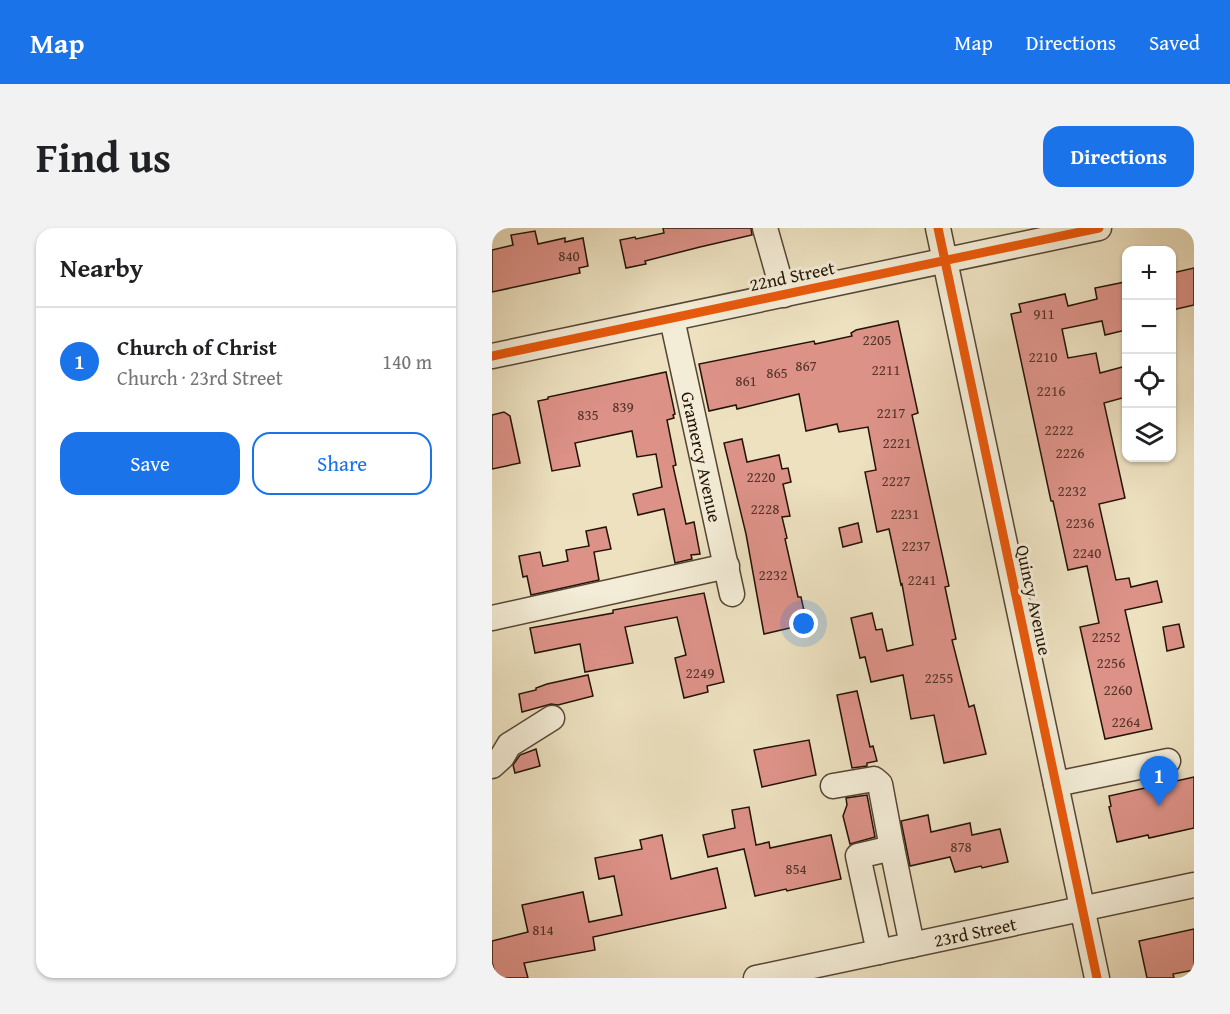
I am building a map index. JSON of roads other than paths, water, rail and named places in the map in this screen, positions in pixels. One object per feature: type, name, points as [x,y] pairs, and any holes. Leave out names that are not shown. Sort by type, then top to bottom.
[{"type":"street","points":[[765,228],[783,295]]},
{"type":"street","name":"Quincy Avenue","points":[[938,228],[1097,978]]},
{"type":"street","name":"22nd Street","points":[[492,356],[1099,228]]},
{"type":"street","name":"Gramercy Avenue","points":[[672,318],[732,594]]},
{"type":"street","points":[[492,618],[727,566]]},
{"type":"street","points":[[492,766],[502,757],[508,746],[552,718]]},
{"type":"street","points":[[1056,784],[1168,761]]},
{"type":"street","points":[[833,786],[874,779],[880,784],[912,945]]},
{"type":"street","points":[[879,952],[858,856],[892,848]]},
{"type":"street","name":"23rd Street","points":[[756,978],[1194,885]]},
{"type":"place","name":"Church of Christ","points":[[1159,806]]}]
